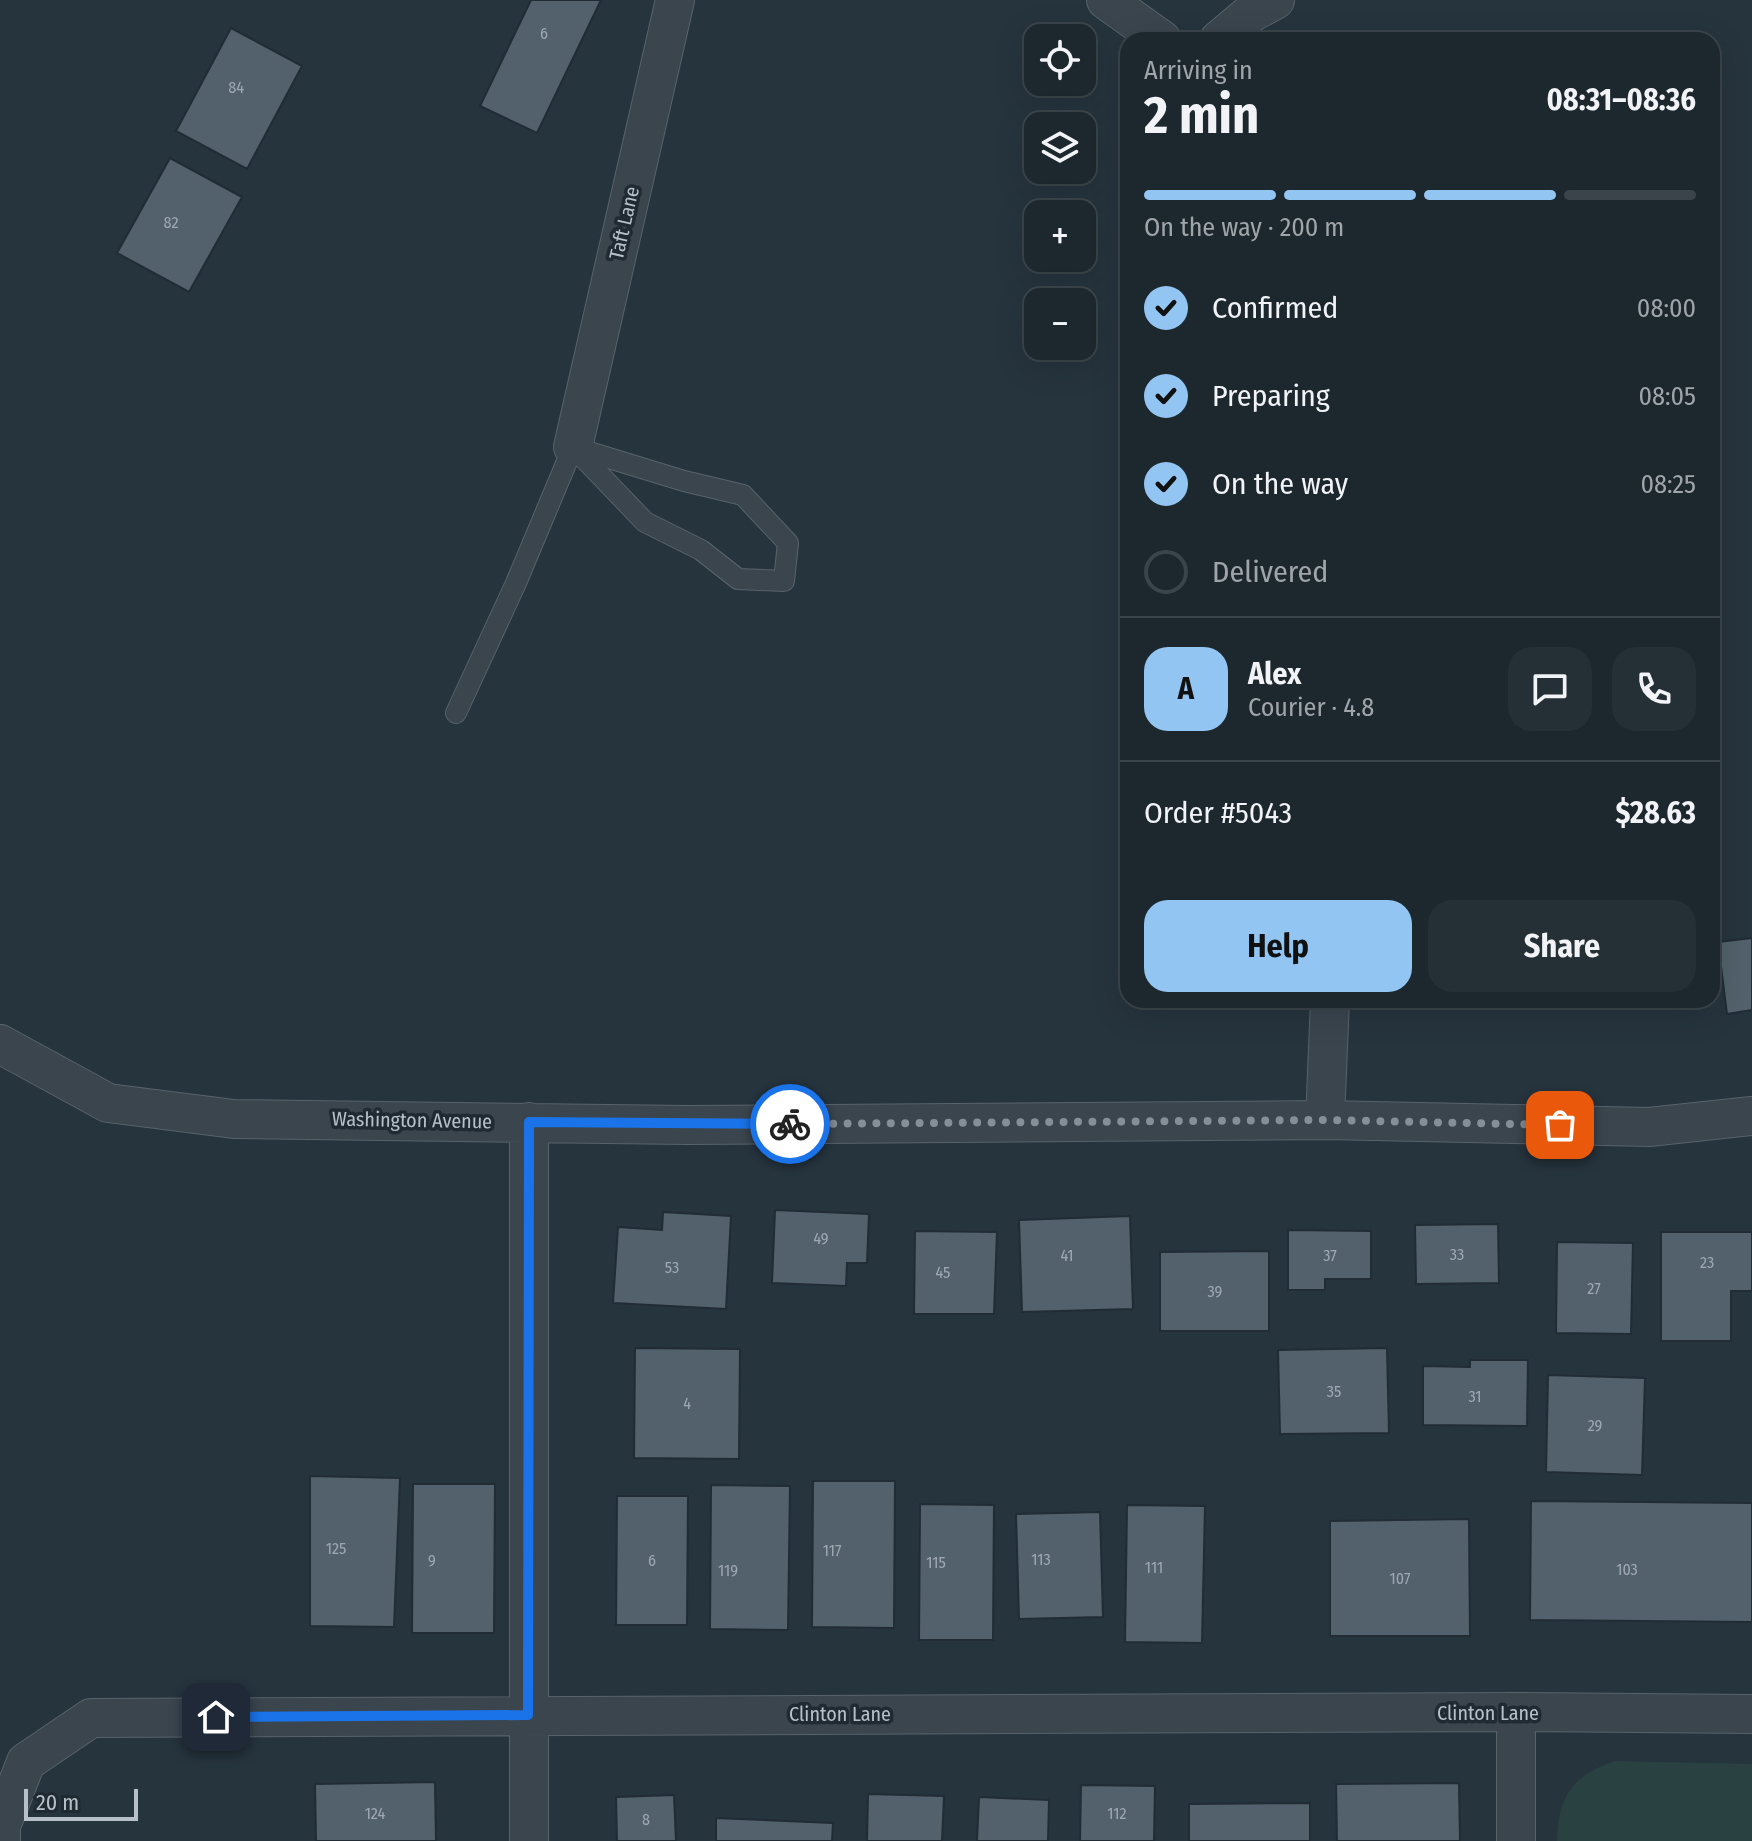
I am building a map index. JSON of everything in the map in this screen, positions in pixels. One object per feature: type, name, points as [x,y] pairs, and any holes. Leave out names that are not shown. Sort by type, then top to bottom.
[{"type":"street","name":"Taft Lane","points":[[573,447],[675,0]]},
{"type":"street","points":[[1106,0],[1151,32]]},
{"type":"street","points":[[1228,32],[1251,13],[1275,0]]},
{"type":"street","points":[[1325,1120],[1330,1008]]},
{"type":"street","name":"Washington Avenue","points":[[0,1044],[108,1103],[234,1119],[687,1125],[1325,1120],[1649,1127],[1752,1116]]},
{"type":"street","points":[[529,1122],[529,1841]]},
{"type":"street","points":[[1516,1712],[1516,1841]]},
{"type":"street","name":"Clinton Lane","points":[[1,1841],[1,1826],[26,1762],[91,1718],[1516,1712],[1752,1714]]},
{"type":"lane","points":[[573,447],[684,481],[743,495],[788,543],[784,581],[738,579],[701,550],[645,522],[573,447]]},
{"type":"lane","points":[[456,713],[516,583],[573,447]]},
{"type":"green space","points":[[1615,1761],[1752,1764],[1752,1841],[1557,1841],[1560,1812],[1570,1790],[1588,1774]]},
{"type":"building","points":[[531,0],[601,0],[537,133],[480,106]]},
{"type":"building","points":[[231,28],[302,66],[247,169],[176,131]]},
{"type":"building","points":[[170,158],[242,197],[189,292],[117,253]]},
{"type":"building","points":[[1752,938],[1752,1010],[1727,1014],[1720,942]]},
{"type":"building","points":[[775,1210],[869,1214],[867,1263],[847,1263],[846,1286],[772,1283]]},
{"type":"building","points":[[663,1212],[731,1216],[726,1309],[613,1303],[618,1227],[662,1230]]},
{"type":"building","points":[[1130,1216],[1133,1309],[1022,1312],[1019,1220]]},
{"type":"building","points":[[1498,1224],[1499,1283],[1416,1284],[1415,1225]]},
{"type":"building","points":[[1288,1230],[1371,1231],[1371,1279],[1325,1279],[1325,1290],[1288,1290]]},
{"type":"building","points":[[915,1231],[997,1232],[994,1314],[914,1314]]},
{"type":"building","points":[[1661,1232],[1752,1232],[1752,1291],[1731,1291],[1731,1341],[1661,1341]]},
{"type":"building","points":[[1557,1242],[1633,1243],[1631,1334],[1556,1333]]},
{"type":"building","points":[[1269,1251],[1269,1331],[1160,1331],[1160,1252]]},
{"type":"building","points":[[635,1348],[740,1349],[739,1459],[634,1458]]},
{"type":"building","points":[[1387,1348],[1389,1433],[1280,1434],[1278,1350]]},
{"type":"building","points":[[1470,1360],[1528,1360],[1527,1426],[1423,1425],[1423,1366],[1470,1367]]},
{"type":"building","points":[[1548,1375],[1645,1378],[1642,1475],[1546,1472]]},
{"type":"building","points":[[310,1476],[400,1478],[394,1627],[310,1626]]},
{"type":"building","points":[[813,1481],[895,1481],[894,1628],[812,1627]]},
{"type":"building","points":[[413,1484],[495,1484],[494,1633],[412,1633]]},
{"type":"building","points":[[711,1485],[790,1486],[788,1630],[710,1629]]},
{"type":"building","points":[[617,1496],[688,1496],[687,1625],[616,1625]]},
{"type":"building","points":[[1531,1501],[1752,1503],[1752,1622],[1530,1620]]},
{"type":"building","points":[[920,1504],[994,1505],[993,1640],[919,1640]]},
{"type":"building","points":[[1127,1505],[1205,1506],[1202,1643],[1125,1642]]},
{"type":"building","points":[[1100,1512],[1103,1617],[1019,1619],[1016,1514]]},
{"type":"building","points":[[1469,1519],[1470,1636],[1330,1636],[1330,1521]]},
{"type":"building","points":[[435,1782],[436,1841],[316,1841],[315,1784]]},
{"type":"building","points":[[1459,1783],[1460,1841],[1337,1841],[1336,1784]]},
{"type":"building","points":[[1081,1785],[1155,1786],[1154,1841],[1080,1841]]},
{"type":"building","points":[[868,1794],[944,1796],[942,1841],[867,1841]]},
{"type":"building","points":[[674,1795],[676,1841],[617,1841],[616,1797]]},
{"type":"building","points":[[979,1797],[1049,1800],[1048,1841],[977,1841]]},
{"type":"building","points":[[1310,1803],[1310,1841],[1189,1841],[1189,1804]]},
{"type":"building","points":[[716,1818],[833,1823],[832,1841],[716,1841]]},
{"type":"way so far","points":[[790,1124],[1325,1120],[1560,1125]]},
{"type":"route","points":[[216,1717],[528,1715],[529,1122],[790,1124]]}]
